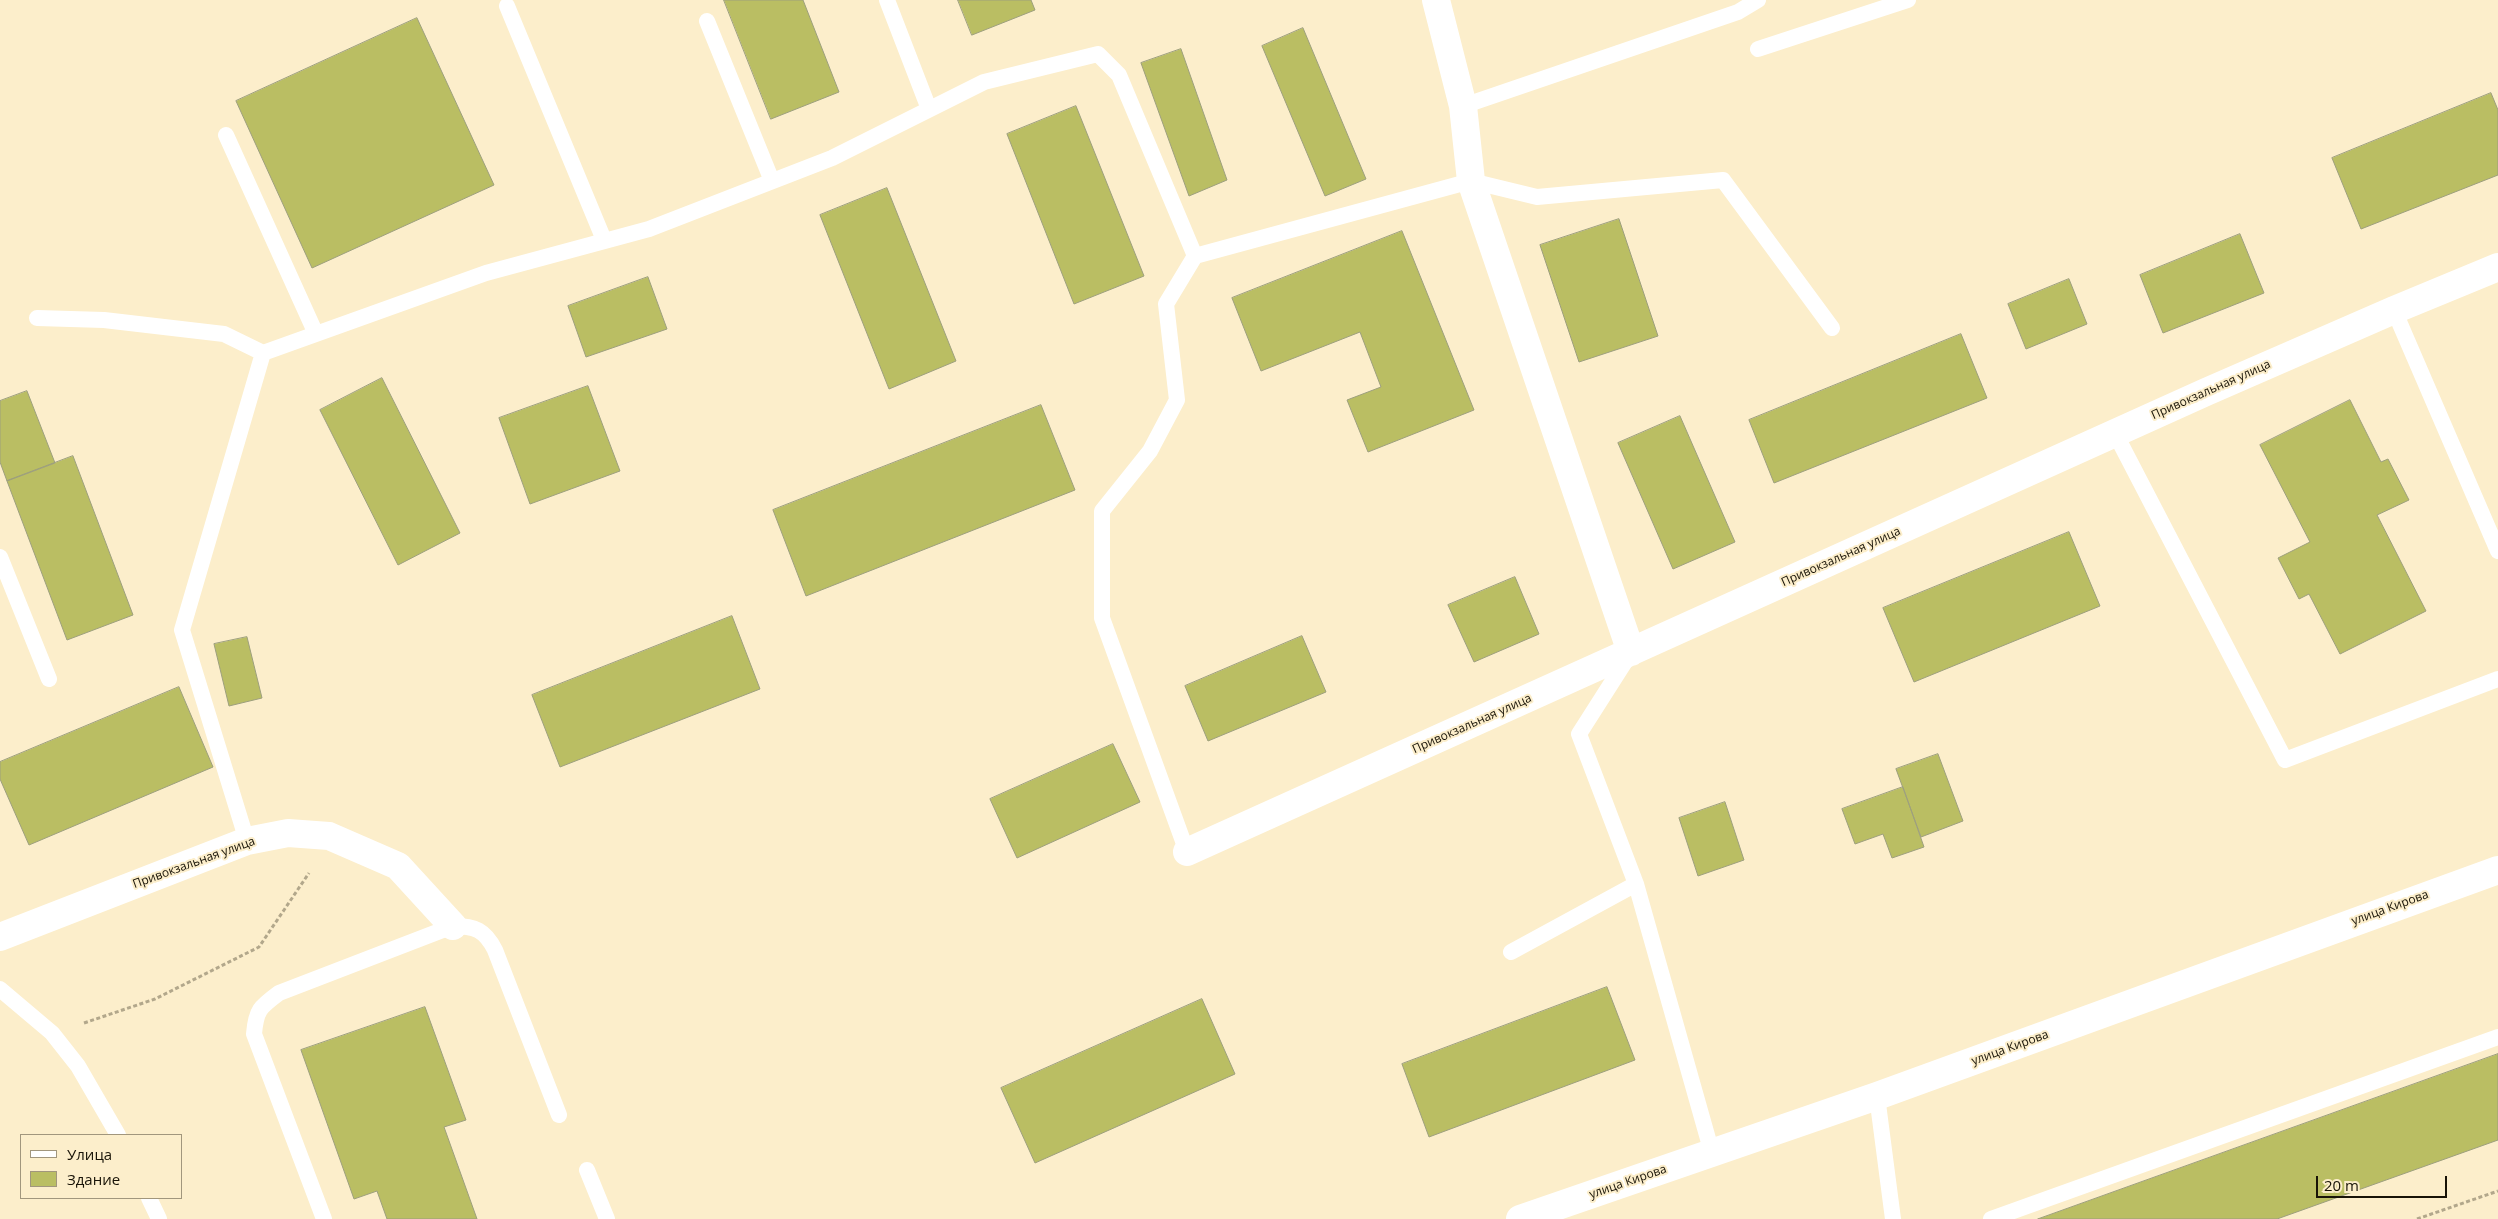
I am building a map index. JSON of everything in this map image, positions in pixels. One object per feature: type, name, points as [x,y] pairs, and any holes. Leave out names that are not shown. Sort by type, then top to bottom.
[{"type":"street","points":[[1436,0],[1463,106],[1471,181],[1631,652]]},
{"type":"street","name":"Привокзальная улица","points":[[1187,852],[2115,433],[2394,310],[2498,267]]},
{"type":"street","name":"Привокзальная улица","points":[[0,937],[247,842],[288,833],[329,836],[398,866],[453,926]]},
{"type":"street","name":"улица Кирова","points":[[1520,1219],[1877,1096],[2498,870]]},
{"type":"lane","points":[[887,0],[929,109]]},
{"type":"lane","points":[[1463,106],[1738,12],[1758,0]]},
{"type":"lane","points":[[1758,49],[1908,0]]},
{"type":"lane","points":[[507,6],[604,240]]},
{"type":"lane","points":[[707,21],[772,181]]},
{"type":"lane","points":[[37,318],[104,320],[224,334],[263,353],[486,273],[649,228],[832,158],[984,82],[1098,54],[1120,75],[1195,256]]},
{"type":"lane","points":[[226,135],[316,334]]},
{"type":"lane","points":[[1187,852],[1102,618],[1102,510],[1150,451],[1177,400],[1166,304],[1195,256],[1471,181],[1537,197],[1723,180],[1832,328]]},
{"type":"lane","points":[[2394,310],[2498,551]]},
{"type":"lane","points":[[247,842],[182,630],[263,353]]},
{"type":"lane","points":[[2115,433],[2285,760],[2498,679]]},
{"type":"lane","points":[[0,557],[49,679]]},
{"type":"lane","points":[[1631,652],[1579,734],[1636,884],[1712,1153]]},
{"type":"lane","points":[[1511,952],[1636,884]]},
{"type":"lane","points":[[324,1219],[254,1034],[256,1015],[263,1004],[279,993],[453,926],[473,926],[489,939],[559,1115]]},
{"type":"lane","points":[[0,989],[52,1033],[78,1066],[117,1134]]},
{"type":"lane","points":[[1991,1219],[2498,1037]]},
{"type":"lane","points":[[1877,1096],[1893,1219]]},
{"type":"lane","points":[[587,1170],[606,1219]]},
{"type":"lane","points":[[150,1199],[159,1219]]},
{"type":"path","points":[[52,1033],[155,999],[259,947],[303,883],[329,836]]},
{"type":"path","points":[[2417,1219],[2498,1191]]},
{"type":"building","points":[[724,0],[803,0],[839,92],[771,119]]},
{"type":"building","points":[[958,0],[1031,0],[1035,10],[972,35]]},
{"type":"building","points":[[417,18],[494,185],[312,268],[236,101]]},
{"type":"building","points":[[1303,28],[1366,179],[1325,196],[1262,46]]},
{"type":"building","points":[[1181,49],[1227,180],[1189,196],[1141,63]]},
{"type":"building","points":[[2491,93],[2498,110],[2498,175],[2361,229],[2332,158]]},
{"type":"building","points":[[1076,106],[1144,276],[1074,304],[1007,134]]},
{"type":"building","points":[[887,188],[956,361],[889,389],[820,215]]},
{"type":"building","points":[[1619,219],[1658,336],[1579,362],[1540,245]]},
{"type":"building","points":[[1402,231],[1474,410],[1368,452],[1347,400],[1381,387],[1360,332],[1261,371],[1232,298]]},
{"type":"building","points":[[2240,234],[2264,293],[2163,333],[2140,275]]},
{"type":"building","points":[[648,277],[667,329],[586,357],[568,306]]},
{"type":"building","points":[[2069,279],[2087,324],[2026,349],[2008,304]]},
{"type":"building","points":[[1961,334],[1987,398],[1774,483],[1749,420]]},
{"type":"building","points":[[382,378],[460,533],[398,565],[320,410]]},
{"type":"building","points":[[588,386],[620,471],[530,504],[499,418]]},
{"type":"building","points":[[27,391],[55,463],[7,481],[0,462],[0,401]]},
{"type":"building","points":[[2350,400],[2381,462],[2388,459],[2409,500],[2377,515],[2426,611],[2340,654],[2309,594],[2299,599],[2278,558],[2310,542],[2260,445]]},
{"type":"building","points":[[1041,405],[1075,490],[806,596],[773,510]]},
{"type":"building","points":[[1680,416],[1735,542],[1673,569],[1618,443]]},
{"type":"building","points":[[73,456],[133,615],[67,640],[7,481]]},
{"type":"building","points":[[2069,532],[2100,606],[1914,682],[1883,608]]},
{"type":"building","points":[[1515,577],[1539,634],[1474,662],[1448,605]]},
{"type":"building","points":[[732,616],[760,689],[560,767],[532,695]]},
{"type":"building","points":[[1302,636],[1326,692],[1208,741],[1185,686]]},
{"type":"building","points":[[247,637],[262,698],[229,706],[214,644]]},
{"type":"building","points":[[179,687],[213,767],[29,845],[0,779],[0,762]]},
{"type":"building","points":[[1113,744],[1140,802],[1017,858],[990,799]]},
{"type":"building","points":[[1938,754],[1963,821],[1921,837],[1896,769]]},
{"type":"building","points":[[1903,787],[1924,847],[1892,858],[1883,834],[1855,844],[1842,809]]},
{"type":"building","points":[[1725,802],[1744,860],[1698,876],[1679,818]]},
{"type":"building","points":[[1607,987],[1635,1060],[1429,1137],[1402,1064]]},
{"type":"building","points":[[1202,999],[1235,1074],[1035,1163],[1001,1088]]},
{"type":"building","points":[[425,1007],[466,1120],[444,1127],[477,1219],[387,1219],[377,1191],[354,1199],[301,1050]]},
{"type":"building","points":[[2498,1054],[2498,1140],[2277,1219],[2038,1219]]}]
